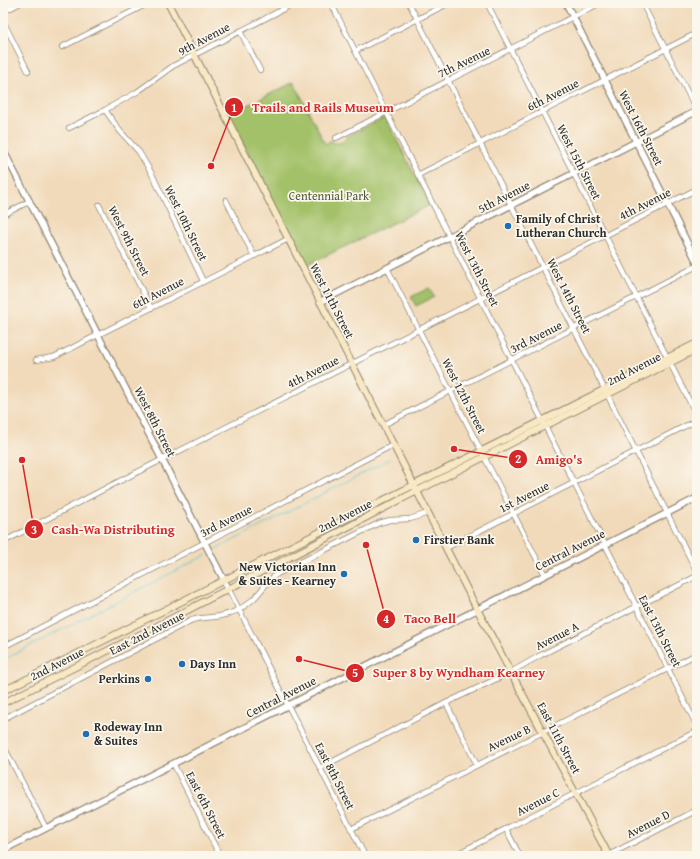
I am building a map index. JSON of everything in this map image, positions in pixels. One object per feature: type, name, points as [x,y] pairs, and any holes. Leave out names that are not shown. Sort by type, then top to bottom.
[{"type":"main road","name":"West 11th Street","points":[[168,3],[477,609]]},
{"type":"main road","name":"2nd Avenue","points":[[3,691],[414,485],[483,454],[544,424],[669,360],[697,343]]},
{"type":"main road","name":"2nd Avenue","points":[[669,360],[697,349]]},
{"type":"main road","name":"2nd Avenue","points":[[3,703],[79,666],[417,491],[483,454]]},
{"type":"main road","name":"East 11th Street","points":[[477,609],[544,732],[608,856]]},
{"type":"street","points":[[3,12],[20,3]]},
{"type":"street","points":[[62,47],[149,3]]},
{"type":"street","name":"9th Avenue","points":[[69,128],[126,98],[164,71],[294,3]]},
{"type":"street","name":"West 13th Street","points":[[331,3],[605,545]]},
{"type":"street","name":"West 14th Street","points":[[409,3],[697,572]]},
{"type":"street","points":[[355,51],[449,3]]},
{"type":"street","name":"West 15th Street","points":[[487,3],[697,416]]},
{"type":"street","name":"West 16th Street","points":[[566,3],[697,262]]},
{"type":"street","name":"7th Avenue","points":[[336,138],[448,80],[511,50],[600,3]]},
{"type":"street","points":[[642,3],[697,111]]},
{"type":"street","points":[[3,21],[28,71]]},
{"type":"street","points":[[240,31],[260,70]]},
{"type":"street","name":"6th Avenue","points":[[418,175],[697,33]]},
{"type":"street","name":"West 10th Street","points":[[105,110],[120,131],[139,152],[152,174],[203,281]]},
{"type":"street","name":"5th Avenue","points":[[320,302],[697,111]]},
{"type":"street","name":"West 8th Street","points":[[4,154],[30,201],[288,705]]},
{"type":"street","name":"4th Avenue","points":[[3,542],[697,189]]},
{"type":"street","points":[[226,200],[254,256]]},
{"type":"street","points":[[3,215],[30,201]]},
{"type":"street","name":"West 9th Street","points":[[99,205],[151,308]]},
{"type":"street","name":"6th Avenue","points":[[36,360],[54,357],[288,238]]},
{"type":"street","name":"3rd Avenue","points":[[383,425],[697,266]]},
{"type":"street","name":"West 12th Street","points":[[387,268],[545,575]]},
{"type":"street","name":"1st Avenue","points":[[446,548],[697,420]]},
{"type":"street","name":"3rd Avenue","points":[[3,647],[393,445]]},
{"type":"street","name":"Central Avenue","points":[[3,850],[697,498]]},
{"type":"street","name":"East 2nd Avenue","points":[[3,718],[192,620],[220,616],[238,609],[252,600],[265,584],[277,574],[379,523],[390,520],[410,519],[428,513]]},
{"type":"street","name":"East 13th Street","points":[[605,545],[697,726]]},
{"type":"street","name":"Avenue A","points":[[320,768],[697,576]]},
{"type":"street","name":"Avenue B","points":[[351,829],[697,654]]},
{"type":"street","points":[[446,703],[477,765]]},
{"type":"street","name":"East 8th Street","points":[[288,705],[365,856]]},
{"type":"street","name":"Avenue C","points":[[452,856],[697,731]]},
{"type":"street","points":[[3,745],[46,828]]},
{"type":"street","name":"East 6th Street","points":[[173,763],[220,856]]},
{"type":"street","name":"Avenue D","points":[[608,856],[697,810]]},
{"type":"street","points":[[506,829],[520,856]]},
{"type":"green space","name":"Centennial Park","points":[[294,82],[325,144],[332,140],[333,143],[340,143],[346,137],[385,117],[430,205],[305,266],[228,115]]},
{"type":"green space","points":[[429,288],[434,297],[416,306],[411,297]]},
{"type":"waterway","points":[[217,549],[390,459]]},
{"type":"waterway","points":[[3,660],[206,555]]},
{"type":"place","name":"Trails and Rails Museum","points":[[211,166]]},
{"type":"place","name":"Family of Christ Lutheran Church","points":[[508,226]]},
{"type":"place","name":"Amigo's","points":[[454,449]]},
{"type":"place","name":"Cash-Wa Distributing","points":[[22,460]]},
{"type":"place","name":"Firstier Bank","points":[[416,540]]},
{"type":"place","name":"Taco Bell","points":[[366,545]]},
{"type":"place","name":"New Victorian Inn & Suites - Kearney","points":[[344,574]]},
{"type":"place","name":"Super 8 by Wyndham Kearney","points":[[299,659]]},
{"type":"place","name":"Days Inn","points":[[182,664]]},
{"type":"place","name":"Perkins","points":[[148,679]]},
{"type":"place","name":"Rodeway Inn & Suites","points":[[86,734]]}]
